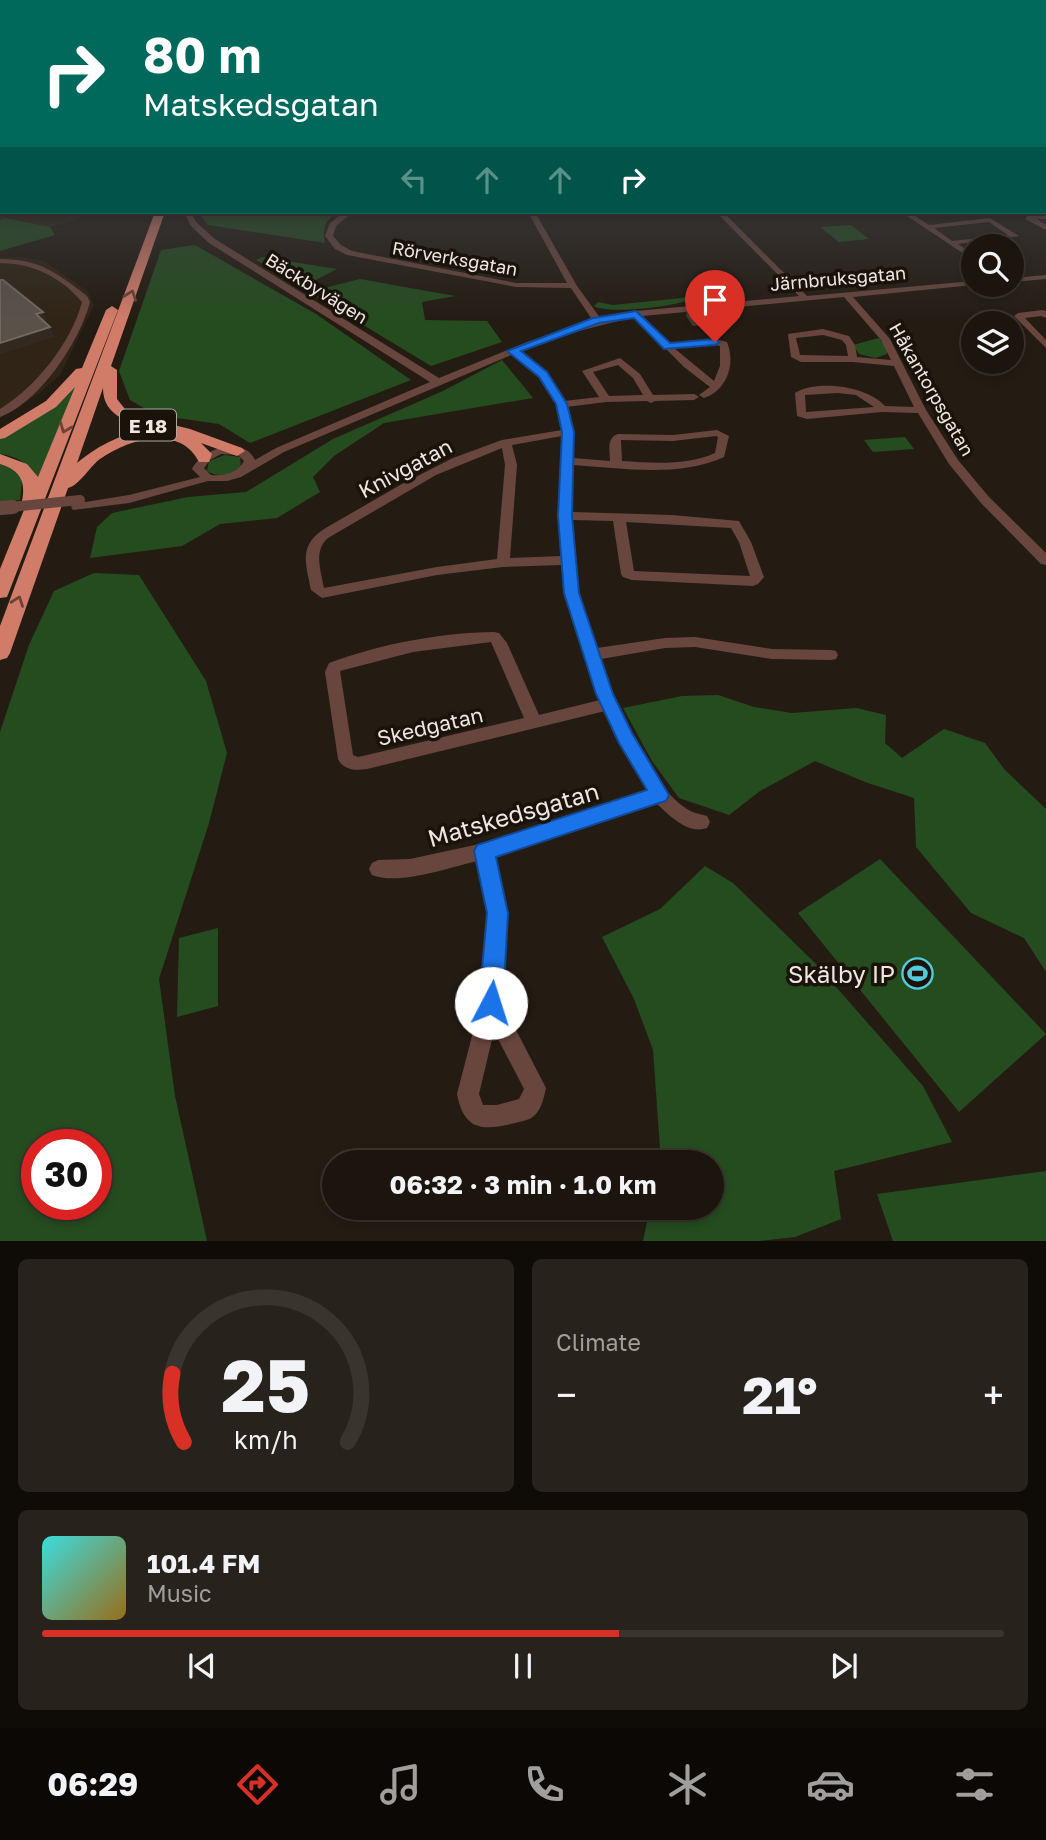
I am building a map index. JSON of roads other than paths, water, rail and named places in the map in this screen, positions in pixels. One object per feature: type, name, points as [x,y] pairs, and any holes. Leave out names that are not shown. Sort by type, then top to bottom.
[{"type":"highway","points":[[0,592],[148,214]]},
{"type":"highway","name":"E 18","points":[[0,653],[159,214]]},
{"type":"highway","name":"E 18","points":[[108,356],[113,360],[108,394],[120,412],[140,422],[185,432],[240,452]]},
{"type":"highway","points":[[0,435],[51,404],[90,365]]},
{"type":"highway","name":"E 18","points":[[58,495],[78,468],[93,455],[132,438],[165,435],[183,438],[197,446],[204,454],[201,462]]},
{"type":"highway","points":[[0,458],[19,465],[32,479],[31,499],[21,520],[25,524]]},
{"type":"street","name":"Bäckbyvägen","points":[[188,214],[212,241],[438,382]]},
{"type":"street","name":"Rörverksgatan","points":[[347,214],[333,225],[329,236],[338,247],[351,253],[516,285],[573,286]]},
{"type":"street","points":[[533,214],[573,286],[597,320]]},
{"type":"street","points":[[721,214],[805,298]]},
{"type":"street","points":[[908,214],[961,250]]},
{"type":"street","points":[[1046,217],[1028,218],[1046,228]]},
{"type":"street","points":[[927,227],[990,220],[1015,236],[951,243]]},
{"type":"street","points":[[0,261],[27,261],[42,266],[86,302],[65,348],[47,378],[21,401],[0,414]]},
{"type":"street","points":[[1024,279],[1045,278]]},
{"type":"street","name":"Järnbruksgatan","points":[[208,478],[223,479],[310,437],[438,382],[597,320],[636,314],[961,285]]},
{"type":"street","name":"Håkantorpsgatan","points":[[847,295],[881,333],[921,410],[953,462],[995,511],[1046,561]]},
{"type":"street","points":[[636,314],[704,381],[716,386]]},
{"type":"street","points":[[1045,314],[1018,316],[1046,345]]},
{"type":"street","points":[[853,359],[850,342],[843,336],[823,333],[792,336],[796,357],[899,364]]},
{"type":"street","points":[[562,404],[606,399],[651,400],[699,396],[716,386],[726,366],[724,344],[715,342],[667,346]]},
{"type":"street","points":[[512,351],[543,375],[562,404],[568,432],[566,560],[571,593],[590,655],[625,738],[659,795],[681,816],[702,822]]},
{"type":"street","points":[[606,399],[587,371],[621,362],[637,376],[651,400]]},
{"type":"street","points":[[882,409],[873,398],[858,392],[800,393],[799,408],[801,414],[807,416],[882,409],[921,410]]},
{"type":"street","name":"Knivgatan","points":[[503,563],[437,571],[331,592],[320,591],[313,549],[319,539],[453,462],[506,442],[568,432]]},
{"type":"street","points":[[567,461],[616,463],[685,465],[711,461],[720,455],[722,435],[618,437],[615,441],[616,463]]},
{"type":"street","name":"Järnbruksgatan","points":[[201,462],[222,451],[267,450],[310,437]]},
{"type":"street","points":[[506,442],[511,466],[503,563],[566,560]]},
{"type":"street","points":[[240,452],[250,461],[245,470]]},
{"type":"street","points":[[201,462],[199,473],[208,478]]},
{"type":"street","points":[[79,504],[153,487],[201,462]]},
{"type":"street","points":[[0,511],[128,499],[208,478]]},
{"type":"street","points":[[565,516],[735,524],[746,542],[757,577],[751,581],[697,576],[637,577],[628,574],[618,519]]},
{"type":"street","name":"Skedgatan","points":[[534,722],[500,643],[494,637],[454,640],[368,657],[342,663],[334,667],[332,672],[346,759],[357,764],[610,704]]},
{"type":"street","points":[[590,655],[665,643],[695,642],[772,654],[831,655]]},
{"type":"street","name":"Matskedsgatan","points":[[378,869],[410,868],[484,851],[659,795]]},
{"type":"street","points":[[484,851],[498,913],[491,1003],[468,1094],[469,1108],[475,1115],[484,1118],[526,1109],[532,1100],[534,1088],[491,1003]]},
{"type":"place","name":"Skälby IP","points":[[918,973]]}]
